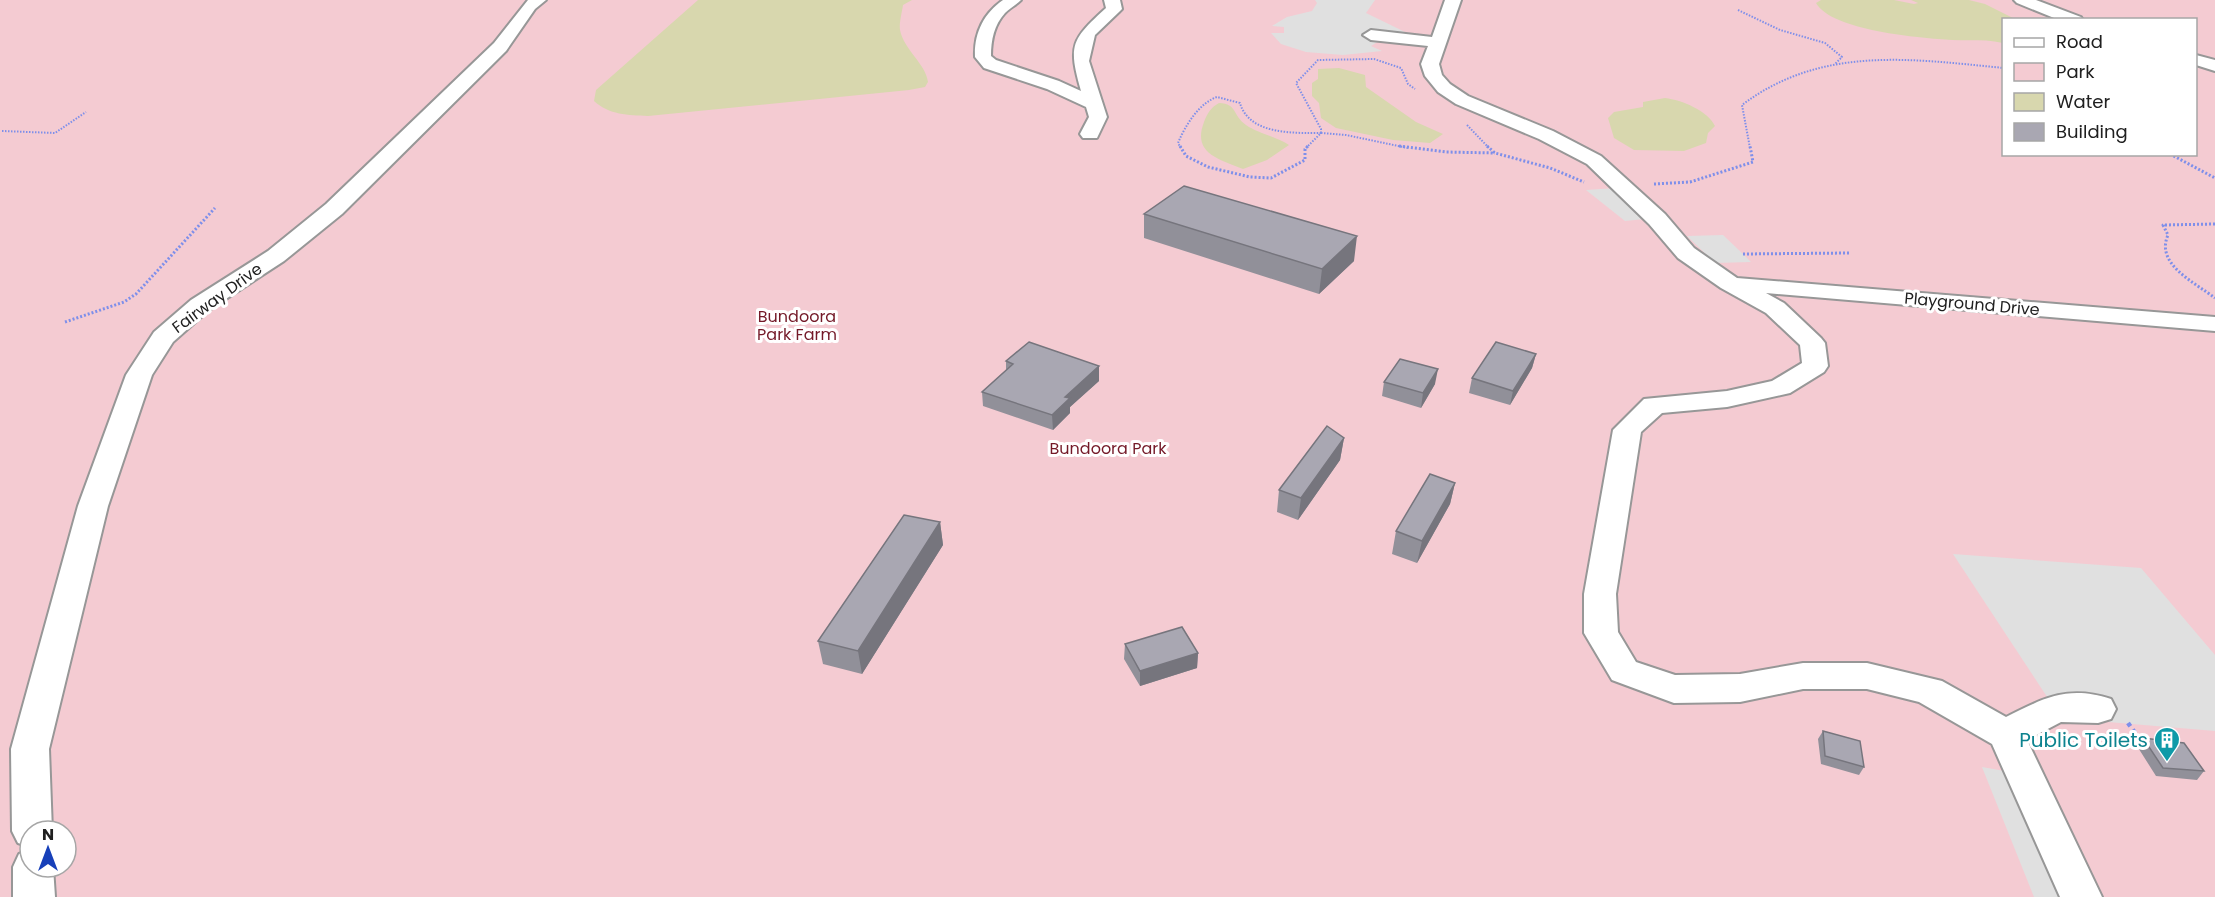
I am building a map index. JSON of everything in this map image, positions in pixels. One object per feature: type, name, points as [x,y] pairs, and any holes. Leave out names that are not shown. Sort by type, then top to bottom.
[{"type":"street","name":"Fairway Drive","points":[[32,819],[30,749],[93,506],[139,375],[163,337],[200,305],[276,256],[334,209],[500,47],[530,6],[538,0]]},
{"type":"street","points":[[1013,0],[993,16],[981,40],[983,57],[990,64],[1053,84],[1095,104]]},
{"type":"street","points":[[1090,134],[1098,117],[1081,61],[1087,34],[1114,9],[1112,0]]},
{"type":"street","points":[[1453,0],[1430,64],[1434,76],[1444,88],[1462,100],[1546,135],[1594,160],[1657,219],[1686,252],[1729,283],[1775,308],[1812,343],[1815,366],[1781,387],[1727,399],[1654,405],[1627,430],[1600,594],[1601,633],[1624,671],[1674,689],[1740,688],[1803,676],[1867,676],[1929,691],[2006,734],[2081,897]]},
{"type":"street","points":[[2022,0],[2070,18]]},
{"type":"street","points":[[1371,35],[1436,42]]},
{"type":"street","points":[[2197,60],[2215,66]]},
{"type":"street","name":"Playground Drive","points":[[1729,283],[2215,324]]},
{"type":"street","points":[[2006,734],[2056,708],[2113,716]]},
{"type":"street","points":[[33,879],[34,897]]},
{"type":"path","points":[[1738,10],[1787,32],[1826,43],[1838,51],[1842,57],[1834,64]]},
{"type":"path","points":[[1321,133],[1305,150],[1305,160],[1271,178],[1250,177],[1208,167],[1186,156],[1178,143],[1180,134],[1207,101],[1215,97],[1240,103],[1242,112],[1250,120],[1267,128],[1288,133],[1321,133],[1341,134],[1425,151],[1495,153],[1550,168],[1591,185],[1623,186],[1690,182],[1753,162],[1742,105],[1766,87],[1834,64],[1861,60],[1905,58],[2002,68]]},
{"type":"path","points":[[1321,133],[1296,83],[1318,60],[1374,59],[1401,68],[1408,84],[1417,90]]},
{"type":"path","points":[[2,130],[55,133],[86,112]]},
{"type":"path","points":[[1464,120],[1474,134],[1495,153]]},
{"type":"path","points":[[2174,156],[2215,178]]},
{"type":"path","points":[[65,322],[124,302],[136,294],[215,208]]},
{"type":"path","points":[[2215,224],[2163,225],[2168,235],[2163,246],[2167,261],[2215,298]]},
{"type":"path","points":[[1743,254],[1849,253]]},
{"type":"path","points":[[2113,716],[2145,747]]},
{"type":"green space","name":"Bundoora Park","points":[[0,0],[2215,0],[2215,897],[0,897]]},
{"type":"shaded area","points":[[1315,0],[1375,0],[1366,13],[1405,32],[1389,35],[1371,46],[1382,51],[1343,55],[1306,52],[1281,44],[1271,33],[1284,33],[1284,27],[1272,26],[1287,17],[1312,11],[1317,3]]},
{"type":"shaded area","points":[[1616,188],[1645,219],[1625,221],[1586,190]]},
{"type":"shaded area","points":[[1723,235],[1751,262],[1715,263],[1687,236]]},
{"type":"shaded area","points":[[1953,554],[2141,568],[2215,655],[2215,731],[2061,718]]},
{"type":"shaded area","points":[[1982,767],[2016,773],[2068,897],[2034,897]]},
{"type":"water","points":[[698,0],[912,0],[903,5],[900,30],[928,82],[925,87],[909,90],[648,116],[612,112],[594,101],[596,90]]},
{"type":"water","points":[[1821,0],[1894,0],[1914,4],[1918,3],[1911,0],[1969,0],[1985,4],[2013,18],[2002,18],[2002,43],[1952,40],[1900,35],[1858,26],[1825,13],[1816,3]]},
{"type":"water","points":[[1339,68],[1365,75],[1366,87],[1416,122],[1443,134],[1430,143],[1393,140],[1336,128],[1321,118],[1319,103],[1312,96],[1312,83],[1318,79],[1318,69]]},
{"type":"water","points":[[1665,98],[1694,107],[1712,121],[1715,126],[1708,133],[1706,143],[1684,151],[1634,150],[1614,138],[1608,118],[1614,112],[1643,107],[1643,102]]},
{"type":"water","points":[[1219,103],[1229,105],[1251,128],[1289,145],[1267,160],[1243,169],[1217,158],[1204,148],[1201,133],[1208,114]]},
{"type":"building","points":[[1184,186],[1357,236],[1322,269],[1144,214]]},
{"type":"building","points":[[1029,342],[1099,366],[1065,397],[1070,398],[1052,415],[982,392],[1013,364],[1006,361]]},
{"type":"building","points":[[1496,342],[1536,354],[1513,391],[1472,378]]},
{"type":"building","points":[[1400,359],[1438,369],[1423,393],[1384,382]]},
{"type":"building","points":[[1327,426],[1344,438],[1301,498],[1279,490]]},
{"type":"building","points":[[1430,474],[1455,483],[1422,541],[1396,531]]},
{"type":"building","points":[[904,515],[940,522],[858,651],[818,641]]},
{"type":"building","points":[[1182,627],[1198,653],[1140,671],[1125,644]]},
{"type":"building","points":[[1823,731],[1860,741],[1864,767],[1825,756]]},
{"type":"building","points":[[2143,738],[2184,743],[2204,771],[2163,768]]},
{"type":"place","name":"Public Toilets","points":[[2167,763]]},
{"type":"park label","name":"Bundoora Park Farm","points":[[797,325]]}]
